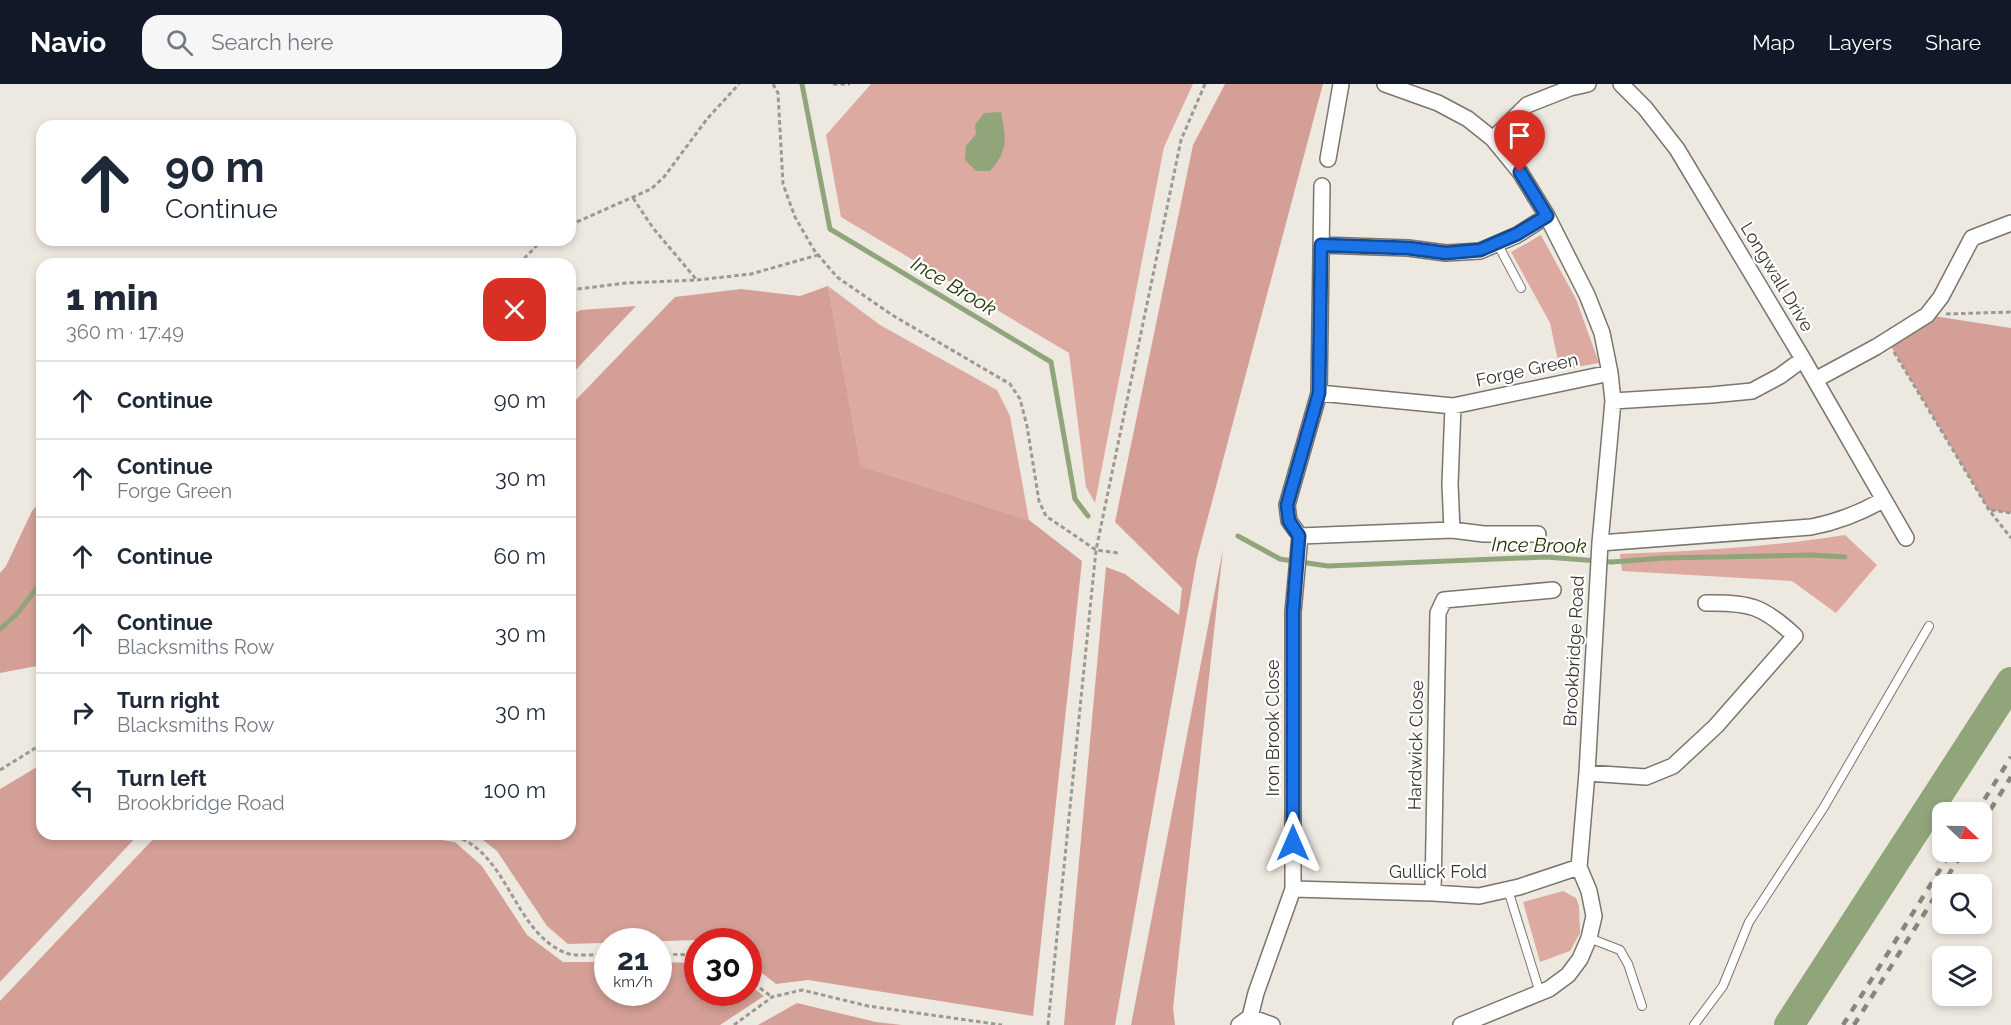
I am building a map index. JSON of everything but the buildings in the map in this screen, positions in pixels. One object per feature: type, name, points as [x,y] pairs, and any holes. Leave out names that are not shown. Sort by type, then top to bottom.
[{"type":"street","points":[[1328,159],[1341,84]]},
{"type":"street","name":"Brookbridge Road","points":[[1385,84],[1438,103],[1467,119],[1493,139],[1520,172],[1547,216],[1587,295],[1602,333],[1613,400],[1600,547],[1587,773],[1579,867],[1589,891],[1594,916],[1589,938],[1580,958],[1568,975],[1549,989],[1461,1025]]},
{"type":"street","points":[[1493,139],[1527,105],[1570,88],[1588,84]]},
{"type":"street","name":"Longwall Drive","points":[[1622,84],[1645,108],[1677,148],[1803,358],[1906,538]]},
{"type":"street","points":[[1322,186],[1319,393],[1287,505],[1289,521],[1299,539],[1452,530],[1484,534],[1538,534]]},
{"type":"street","points":[[1321,245],[1408,248],[1446,253],[1480,250],[1517,234],[1547,216]]},
{"type":"street","points":[[1815,380],[1882,343],[1926,315],[1941,297],[1972,238],[2011,223]]},
{"type":"street","points":[[1613,400],[1752,391],[1780,376],[1803,358]]},
{"type":"street","name":"Forge Green","points":[[1319,393],[1452,406],[1610,373]]},
{"type":"street","points":[[1452,406],[1450,484],[1452,530]]},
{"type":"street","points":[[1600,547],[1811,527],[1833,523],[1860,513],[1883,500]]},
{"type":"street","name":"Iron Brook Close","points":[[1245,1021],[1293,889],[1293,612],[1299,539]]},
{"type":"street","name":"Hardwick Close","points":[[1433,893],[1438,613],[1444,600],[1553,590]]},
{"type":"street","points":[[1587,773],[1646,777],[1674,766],[1716,726],[1795,636],[1759,608],[1737,602],[1706,603]]},
{"type":"street","name":"Gullick Fold","points":[[1293,889],[1479,896],[1508,890],[1579,867]]},
{"type":"street","points":[[1245,1021],[1272,1025]]},
{"type":"lane","points":[[1497,243],[1521,288]]},
{"type":"lane","points":[[1694,1025],[1723,986],[1749,922],[1824,807],[1929,626]]},
{"type":"lane","points":[[1508,890],[1540,993]]},
{"type":"lane","points":[[1589,938],[1620,950],[1628,964],[1642,1006]]},
{"type":"path","points":[[576,222],[651,189],[664,177],[707,119],[740,84]]},
{"type":"path","points":[[773,84],[778,93],[783,184],[795,217],[818,255],[837,277],[892,315],[1010,384],[1020,399],[1028,426],[1039,501],[1046,516],[1096,550],[1118,553]]},
{"type":"path","points":[[833,84],[850,84]]},
{"type":"path","points":[[1048,1025],[1096,550],[1180,140],[1205,84]]},
{"type":"path","points":[[633,198],[653,228],[697,280]]},
{"type":"path","points":[[525,258],[536,246]]},
{"type":"path","points":[[576,289],[626,283],[697,280],[751,274],[818,255]]},
{"type":"path","points":[[1926,315],[2011,312]]},
{"type":"path","points":[[1882,343],[1989,510],[2011,538]]},
{"type":"path","points":[[1989,510],[2011,513]]},
{"type":"path","points":[[0,770],[36,748]]},
{"type":"path","points":[[465,840],[489,858],[536,933],[567,954],[594,954]]},
{"type":"path","points":[[762,990],[772,997]]},
{"type":"path","points":[[734,1025],[772,997],[802,990],[868,1006],[1002,1025]]},
{"type":"shaded area","points":[[871,84],[1193,84],[1164,147],[1095,503],[1086,487],[1069,353],[841,217],[826,135]]},
{"type":"shaded area","points":[[1225,84],[1323,84],[1197,558],[1115,1025],[1064,1025],[1106,567],[1125,574],[1179,615],[1182,588],[1115,522],[1193,145]]},
{"type":"shaded area","points":[[1001,112],[1005,137],[1003,150],[990,171],[976,171],[965,160],[966,146],[976,134],[975,125],[984,113]]},
{"type":"shaded area","points":[[1541,235],[1576,299],[1599,363],[1560,370],[1550,323],[1511,252]]},
{"type":"shaded area","points":[[828,286],[880,325],[997,390],[1010,416],[1029,520],[861,466]]},
{"type":"shaded area","points":[[828,286],[861,466],[1029,520],[1082,561],[1033,1016],[808,980],[776,984],[762,973],[762,928],[684,928],[684,940],[672,941],[672,928],[594,928],[594,943],[568,944],[547,926],[497,851],[483,840],[576,840],[576,400],[675,297],[741,289],[800,296]]},
{"type":"shaded area","points":[[636,306],[576,370],[576,312]]},
{"type":"shaded area","points":[[1927,315],[2011,328],[2011,513],[1989,510],[1887,340]]},
{"type":"shaded area","points":[[36,507],[36,666],[0,673],[0,573],[6,566]]},
{"type":"shaded area","points":[[1845,535],[1877,565],[1836,613],[1792,581],[1622,571],[1620,554],[1733,548]]},
{"type":"shaded area","points":[[1223,549],[1173,1008],[1175,1025],[1131,1025]]},
{"type":"shaded area","points":[[36,768],[36,840],[133,840],[0,982],[0,789]]},
{"type":"shaded area","points":[[152,840],[442,840],[455,842],[482,866],[527,935],[563,962],[594,962],[594,1006],[672,1006],[672,962],[684,963],[684,1006],[749,1006],[720,1025],[0,1025],[0,1001]]},
{"type":"shaded area","points":[[1563,891],[1576,898],[1579,906],[1580,933],[1570,951],[1540,962],[1523,902]]},
{"type":"shaded area","points":[[797,1003],[876,1022],[902,1025],[758,1025]]},
{"type":"waterway","name":"Ince Brook","points":[[802,84],[830,229],[1051,362],[1075,499],[1088,516]]},
{"type":"waterway","name":"Ince Brook","points":[[1238,536],[1280,559],[1328,566],[1546,557],[1611,562],[1664,558],[1811,555],[1845,557]]},
{"type":"waterway","points":[[0,629],[17,614],[36,589]]},
{"type":"waterway","points":[[1789,1025],[2011,682]]},
{"type":"railway","points":[[1983,802],[2011,757]]},
{"type":"railway","points":[[1992,807],[2011,777]]},
{"type":"railway","points":[[1843,1025],[1945,862]]},
{"type":"railway","points":[[1854,1025],[1957,862]]},
{"type":"route","points":[[1293,843],[1293,612],[1299,536],[1289,521],[1287,505],[1319,393],[1321,245],[1408,248],[1446,253],[1480,250],[1517,234],[1547,216],[1520,172]]}]
